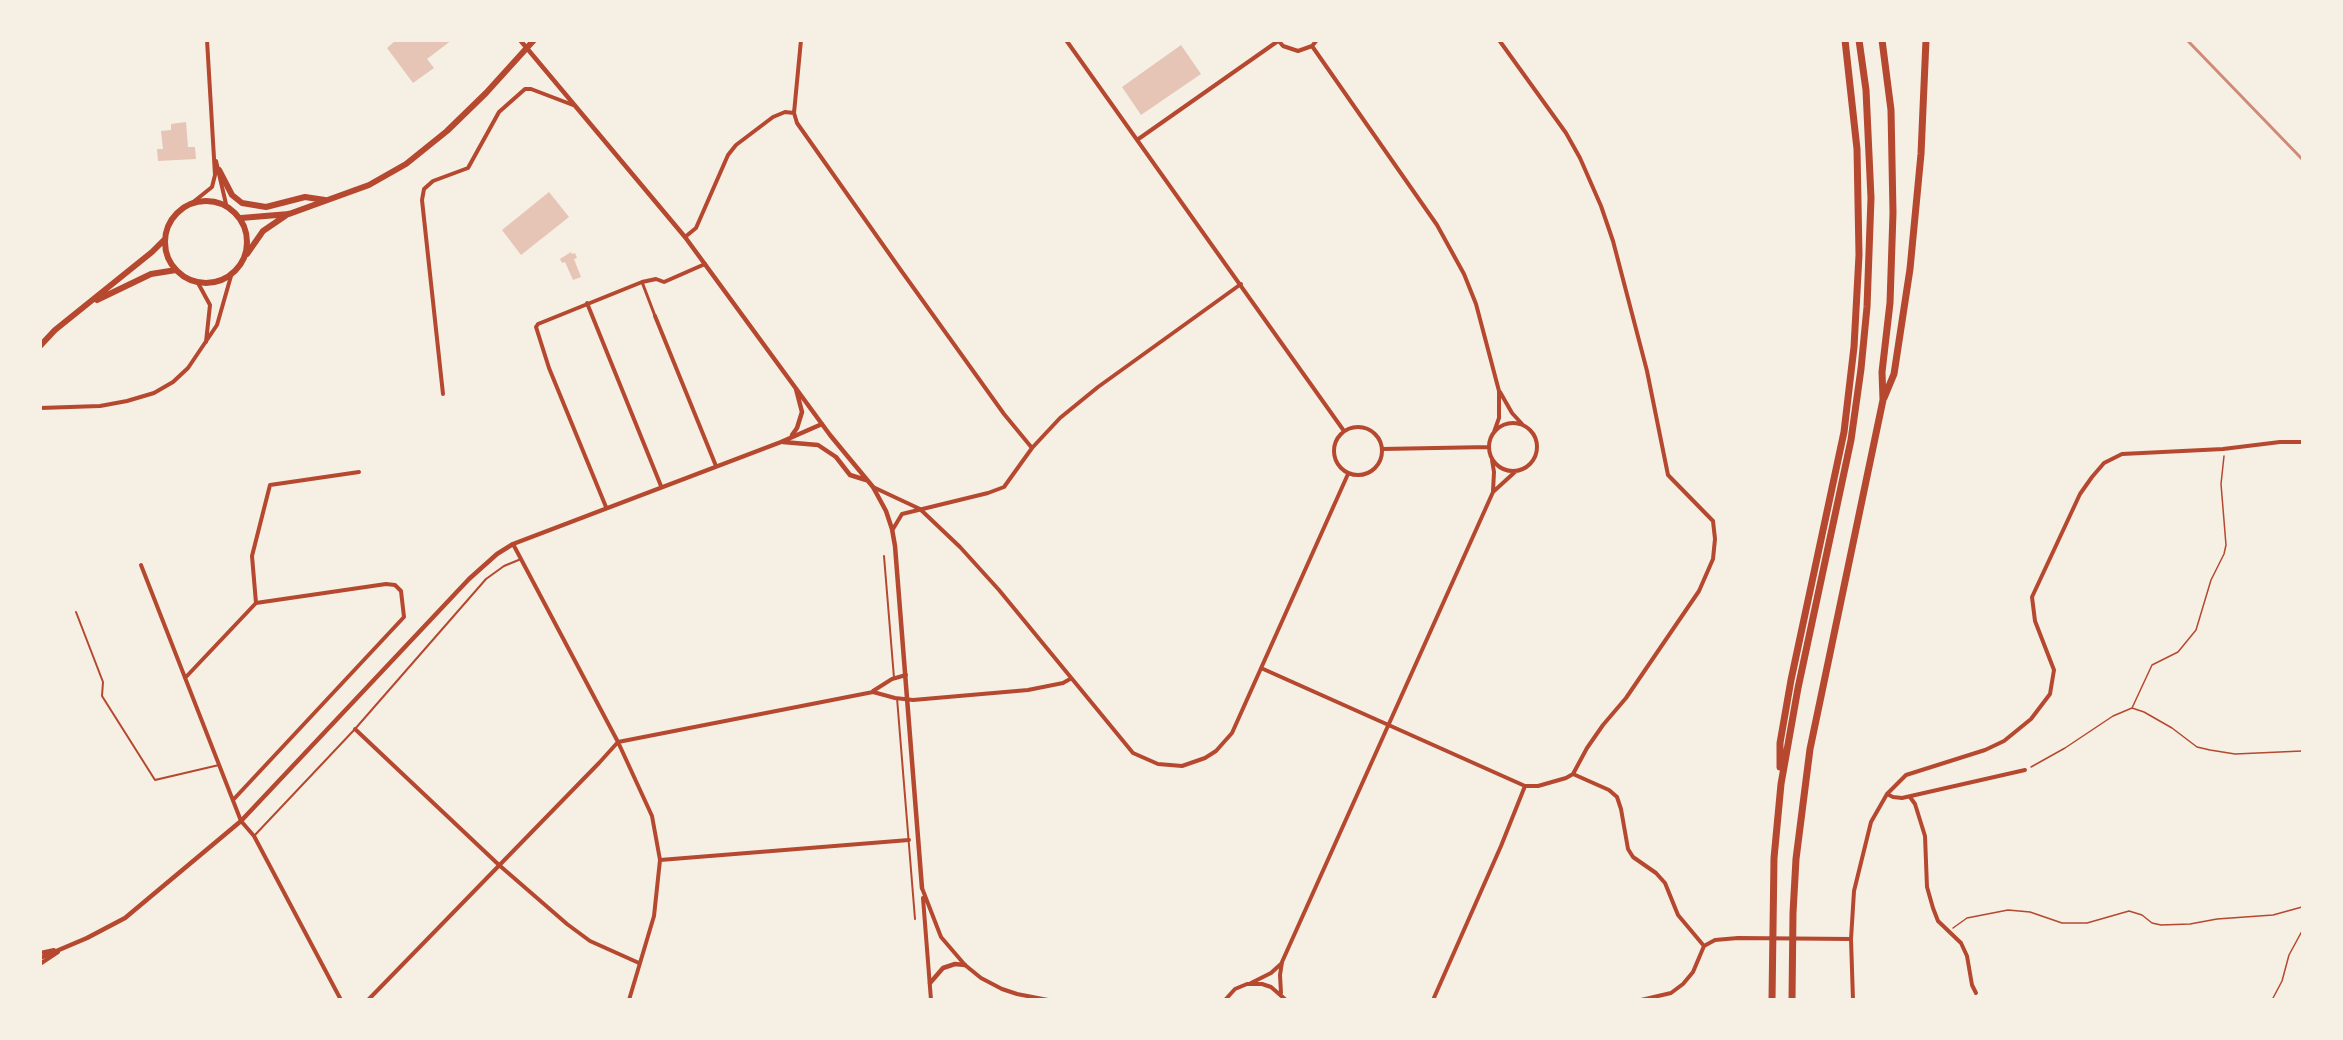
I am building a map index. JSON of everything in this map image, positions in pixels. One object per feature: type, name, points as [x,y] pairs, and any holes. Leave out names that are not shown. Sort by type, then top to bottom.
[{"type":"highway","points":[[241,218],[289,214],[329,201],[369,185],[406,164],[447,131],[486,93],[534,40]]},
{"type":"highway","points":[[1780,784],[1798,688],[1842,485],[1862,369],[1867,307],[1870,198],[1866,90],[1859,40]]},
{"type":"highway","points":[[1882,40],[1891,110],[1893,213],[1890,303],[1882,372],[1884,400]]},
{"type":"highway","points":[[1792,999],[1795,881],[1810,749],[1884,400],[1894,374],[1910,269],[1921,154],[1926,40]]},
{"type":"highway","points":[[1772,999],[1774,858],[1780,784],[1780,743],[1791,680],[1838,468],[1854,347],[1859,255],[1857,150],[1845,42]]},
{"type":"highway","points":[[219,170],[232,195],[242,203],[266,207],[305,197],[329,201]]},
{"type":"highway","points":[[246,255],[248,236],[241,218],[226,204],[203,200],[192,202],[179,210],[168,226],[165,239],[168,258],[176,270],[187,279],[198,283],[213,283],[231,276],[246,255],[263,231],[289,214]]},
{"type":"highway","points":[[40,346],[55,330],[165,239]]},
{"type":"highway","points":[[85,305],[151,274],[176,270]]},
{"type":"street","points":[[192,202],[212,187],[215,159],[207,40]]},
{"type":"street","points":[[520,40],[706,264],[822,424],[873,487],[886,511],[892,529],[906,675],[931,999]]},
{"type":"street","points":[[801,40],[794,113],[797,123],[1004,414],[1032,448]]},
{"type":"street","points":[[1066,40],[1344,431]]},
{"type":"street","points":[[1137,140],[1278,41],[1283,46],[1298,51],[1312,46],[1317,40]]},
{"type":"street","points":[[1261,668],[1525,786],[1538,786],[1573,774],[1587,748],[1626,698],[1699,591],[1713,560],[1715,539],[1713,521],[1668,475],[1647,372],[1613,241],[1580,158],[1566,134],[1499,40]]},
{"type":"street","points":[[1225,999],[1235,989],[1271,973],[1282,962],[1493,492],[1494,472],[1489,447],[1499,418],[1499,391],[1476,304],[1451,249],[1312,46]]},
{"type":"street","points":[[443,394],[422,200],[424,189],[433,181],[468,168],[499,112],[525,89],[531,89],[573,105]]},
{"type":"street","points":[[685,237],[696,228],[728,155],[736,145],[773,117],[785,112],[794,113]]},
{"type":"street","points":[[215,159],[226,204]]},
{"type":"street","points":[[606,507],[549,368],[536,331],[538,324],[642,282],[656,279],[664,282],[706,264]]},
{"type":"street","points":[[40,408],[100,406],[154,393],[174,382],[188,369],[217,325],[231,276]]},
{"type":"street","points":[[642,282],[716,466]]},
{"type":"street","points":[[198,283],[210,305],[205,345]]},
{"type":"street","points":[[892,529],[902,514],[1004,487],[1032,448],[1060,418],[1098,387],[1241,284]]},
{"type":"street","points":[[587,303],[661,486]]},
{"type":"street","points":[[791,437],[797,428],[802,412],[795,387]]},
{"type":"street","points":[[1493,492],[1516,471],[1527,467],[1537,453],[1535,437],[1531,430],[1512,413],[1499,391]]},
{"type":"street","points":[[1494,432],[1508,423],[1523,425]]},
{"type":"street","points":[[40,958],[87,938],[125,918],[241,821],[479,568],[513,544],[781,442],[822,424]]},
{"type":"street","points":[[1360,427],[1375,434],[1382,448],[1379,463],[1369,473],[1362,475],[1348,474],[1341,470],[1334,457],[1335,442],[1344,431],[1360,427]]},
{"type":"street","points":[[781,442],[818,445],[836,457],[850,475],[866,480]]},
{"type":"street","points":[[1853,999],[1851,939],[1854,891],[1868,829],[1887,794],[1898,781],[1916,770],[1975,754],[2004,741],[2031,719],[2050,694],[2054,670],[2035,621],[2032,597],[2080,494],[2097,470],[2112,458],[2122,454],[2302,442]]},
{"type":"street","points":[[1382,448],[1489,447]]},
{"type":"street","points":[[1491,456],[1498,466],[1516,471]]},
{"type":"street","points":[[256,603],[252,555],[270,485],[359,472]]},
{"type":"street","points":[[873,487],[920,509],[960,547],[991,581],[1133,753],[1158,764],[1182,766],[1205,758],[1224,743],[1232,733],[1348,474]]},
{"type":"street","points":[[513,544],[618,742],[652,816],[660,860],[654,916],[629,999]]},
{"type":"street","points":[[141,565],[241,821],[254,836],[341,999]]},
{"type":"street","points":[[185,678],[256,603],[386,584],[395,585],[401,591],[405,617],[233,800]]},
{"type":"street","points":[[368,999],[618,742],[873,692],[894,678],[906,675]]},
{"type":"street","points":[[873,692],[907,699],[1028,690],[1064,683],[1070,679]]},
{"type":"street","points":[[355,729],[499,865],[567,924],[590,941],[639,963]]},
{"type":"street","points":[[1887,794],[1893,797],[1910,796],[2025,770]]},
{"type":"street","points":[[1573,774],[1609,790],[1617,797],[1628,849],[1633,857],[1665,883],[1678,915],[1704,946]]},
{"type":"street","points":[[1433,999],[1525,786]]},
{"type":"street","points":[[1910,796],[1915,804],[1925,837],[1927,880],[1933,908],[1938,921],[1961,943],[1967,956],[1972,985],[1976,993]]},
{"type":"street","points":[[660,860],[909,840]]},
{"type":"street","points":[[922,888],[941,937],[964,965],[981,978],[1002,989],[1048,999]]},
{"type":"street","points":[[1641,999],[1671,993],[1683,984],[1693,972],[1704,946],[1715,940],[1738,938],[1851,939]]},
{"type":"street","points":[[40,953],[61,950]]},
{"type":"street","points":[[40,964],[61,950]]},
{"type":"street","points":[[1281,993],[1282,962]]},
{"type":"street","points":[[930,983],[943,968],[955,964],[964,965]]},
{"type":"street","points":[[1247,984],[1262,984],[1281,993],[1286,999]]},
{"type":"lane","points":[[884,556],[894,678]]},
{"type":"lane","points":[[254,836],[355,729],[486,579],[504,566],[521,559]]},
{"type":"lane","points":[[76,612],[103,682],[102,696],[155,780],[219,765]]},
{"type":"lane","points":[[897,698],[915,919]]},
{"type":"path","points":[[2132,708],[2152,665],[2178,652],[2196,630],[2211,580],[2224,554],[2226,545],[2221,483],[2223,449]]},
{"type":"path","points":[[2025,770],[2065,748],[2113,716],[2132,708],[2172,728],[2196,747],[2235,754],[2302,752]]},
{"type":"path","points":[[1950,930],[1967,918],[2008,910],[2030,912],[2062,923],[2087,923],[2129,911],[2161,925],[2273,915],[2302,907]]},
{"type":"path","points":[[2272,999],[2282,981],[2289,955],[2302,931]]},
{"type":"building","points":[[396,40],[452,40],[427,59],[434,68],[413,83],[387,48]]},
{"type":"building","points":[[1181,45],[1201,74],[1141,115],[1122,87]]},
{"type":"building","points":[[186,122],[188,147],[195,147],[196,159],[158,161],[157,149],[163,149],[161,131],[171,130],[171,124]]},
{"type":"building","points":[[549,192],[569,217],[521,255],[502,230]]},
{"type":"building","points":[[571,252],[575,253],[577,258],[574,259],[581,277],[573,280],[565,262],[562,263],[560,259]]},
{"type":"railway","points":[[2187,40],[2302,159]]}]
